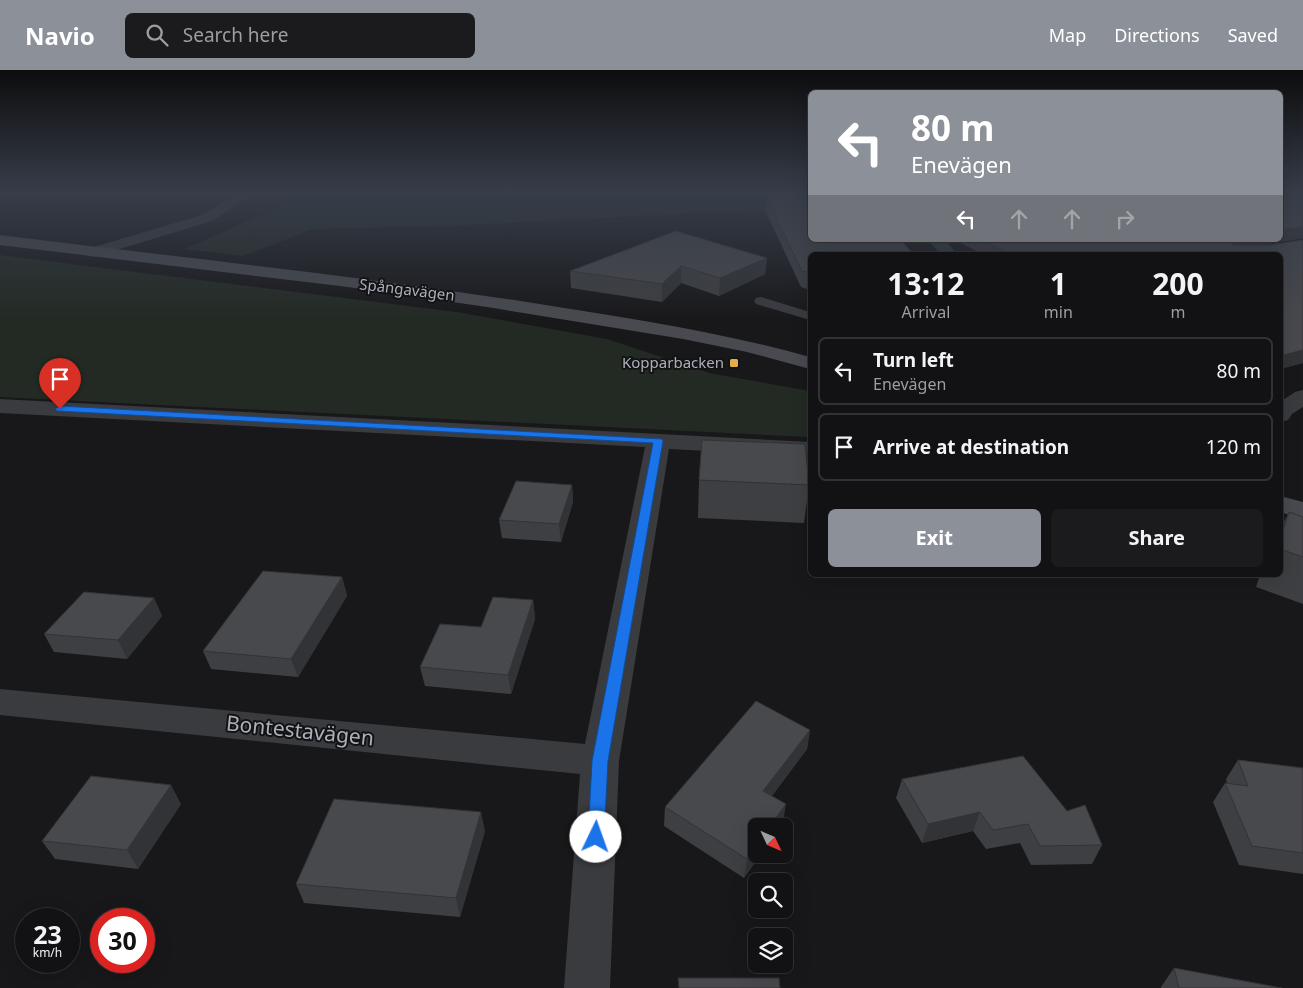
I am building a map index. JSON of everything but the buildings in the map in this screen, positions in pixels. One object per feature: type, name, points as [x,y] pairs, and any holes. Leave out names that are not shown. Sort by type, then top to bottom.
[{"type":"street","points":[[94,252],[151,235]]},
{"type":"street","name":"Spångavägen","points":[[0,240],[431,292],[647,327],[720,341],[808,362]]},
{"type":"street","points":[[938,242],[947,252]]},
{"type":"street","points":[[1283,410],[1303,397]]},
{"type":"street","points":[[0,406],[808,449]]},
{"type":"street","points":[[588,988],[600,761],[658,441]]},
{"type":"street","points":[[1283,505],[1303,512]]},
{"type":"street","name":"Bontestavägen","points":[[0,702],[600,761]]},
{"type":"lane","points":[[761,301],[808,315]]},
{"type":"shaded area","points":[[216,235],[298,235],[243,256],[184,249]]},
{"type":"shaded area","points":[[0,255],[457,312],[607,339],[709,373],[808,391],[808,437],[0,397]]},
{"type":"place","name":"Kopparbacken","points":[[734,363]]},
{"type":"route","points":[[60,409],[658,441],[600,761],[596,837]]}]
